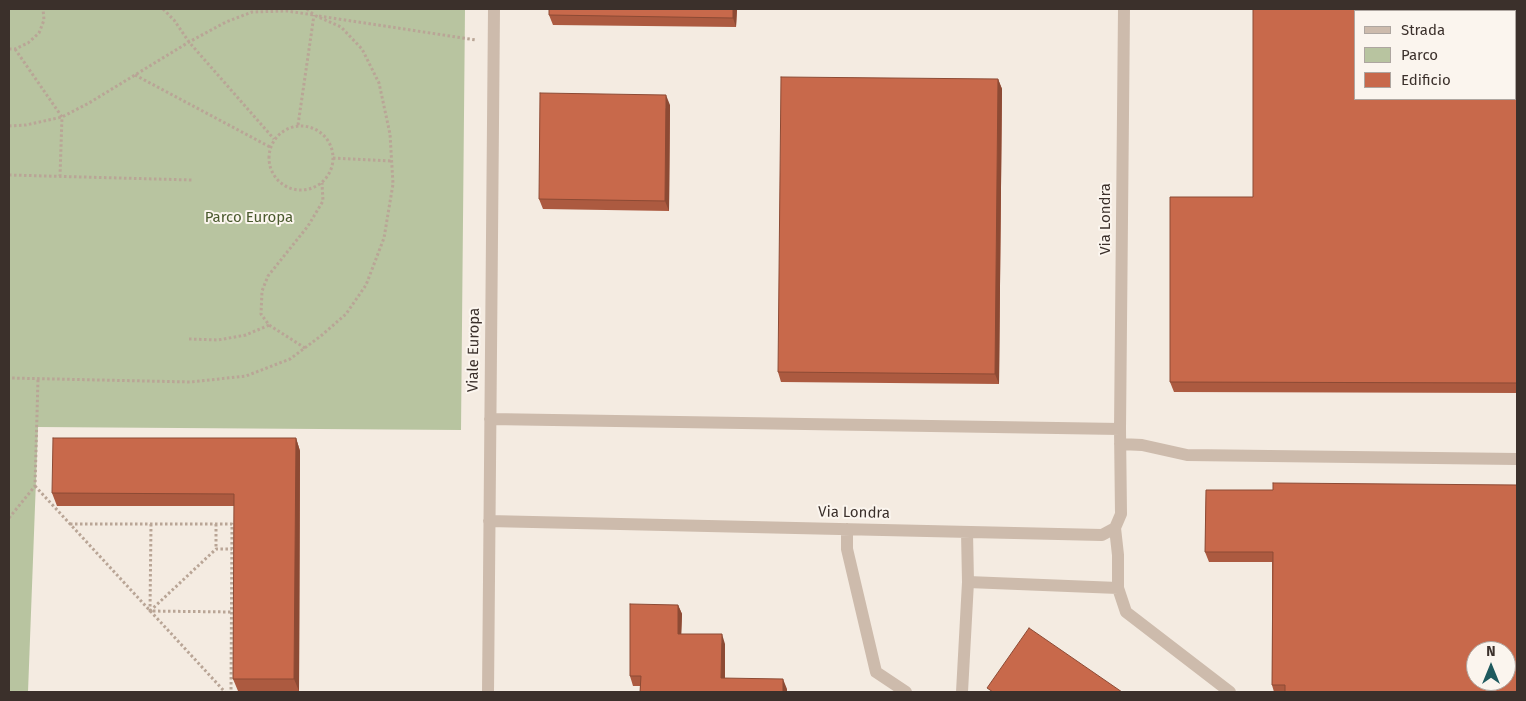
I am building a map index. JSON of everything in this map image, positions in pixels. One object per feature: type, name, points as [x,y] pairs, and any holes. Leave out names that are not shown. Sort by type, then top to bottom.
[{"type":"street","name":"Viale Europa","points":[[488,692],[494,9]]},
{"type":"street","name":"Via Londra","points":[[489,521],[1102,535],[1115,528],[1121,514],[1120,428],[1124,9]]},
{"type":"street","points":[[490,419],[1120,428]]},
{"type":"street","points":[[1120,444],[1142,445],[1188,455],[1517,459]]},
{"type":"street","points":[[1115,528],[1118,555],[1118,588],[1126,612],[1230,692]]},
{"type":"street","points":[[847,529],[847,550],[876,672],[906,692]]},
{"type":"street","points":[[962,692],[968,582],[967,532]]},
{"type":"street","points":[[968,582],[1118,588]]},
{"type":"path","points":[[9,49],[15,49],[28,44],[39,33],[44,20],[43,9]]},
{"type":"path","points":[[163,9],[174,20],[189,42],[274,139]]},
{"type":"path","points":[[9,378],[191,382],[246,376],[290,359],[346,314],[366,285],[384,238],[393,184],[390,134],[378,83],[362,49],[341,27],[314,15],[307,9]]},
{"type":"path","points":[[9,126],[26,125],[62,117],[89,103],[189,42],[226,22],[252,12],[287,11],[493,44]]},
{"type":"path","points":[[298,125],[314,15]]},
{"type":"path","points":[[15,49],[62,117],[60,176]]},
{"type":"path","points":[[135,75],[270,147]]},
{"type":"path","points":[[298,125],[312,127],[323,134],[331,145],[333,158],[330,172],[322,183],[309,189],[295,190],[282,185],[272,174],[268,161],[270,147],[274,139],[284,130],[298,125]]},
{"type":"path","points":[[333,158],[392,161]]},
{"type":"path","points":[[9,176],[192,180]]},
{"type":"path","points":[[305,348],[269,325],[261,314],[262,291],[268,276],[308,226],[323,201],[322,183]]},
{"type":"path","points":[[189,339],[218,340],[237,337],[269,325]]},
{"type":"path","points":[[9,518],[35,486],[38,379]]},
{"type":"path","points":[[35,486],[225,692]]},
{"type":"path","points":[[70,524],[232,524],[231,692]]},
{"type":"path","points":[[150,611],[151,524]]},
{"type":"path","points":[[216,524],[216,550]]},
{"type":"path","points":[[150,611],[216,550],[232,550]]},
{"type":"path","points":[[150,611],[231,612]]},
{"type":"green space","name":"Parco Europa","points":[[9,9],[465,9],[461,430],[38,427],[28,692],[9,692]]},
{"type":"building","points":[[549,9],[733,9],[733,18],[549,15]]},
{"type":"building","points":[[1253,9],[1517,9],[1517,383],[1170,382],[1170,197],[1253,197]]},
{"type":"building","points":[[781,77],[998,79],[995,374],[778,372]]},
{"type":"building","points":[[540,93],[666,95],[665,201],[539,199]]},
{"type":"building","points":[[53,438],[296,438],[294,679],[233,679],[234,494],[52,493]]},
{"type":"building","points":[[1273,483],[1517,485],[1517,692],[1285,692],[1285,685],[1272,685],[1273,552],[1205,552],[1206,490],[1273,490]]},
{"type":"building","points":[[630,604],[678,605],[678,634],[722,634],[721,678],[783,679],[783,692],[640,692],[641,676],[630,676]]},
{"type":"building","points":[[1029,628],[1122,692],[993,692],[987,688]]}]
